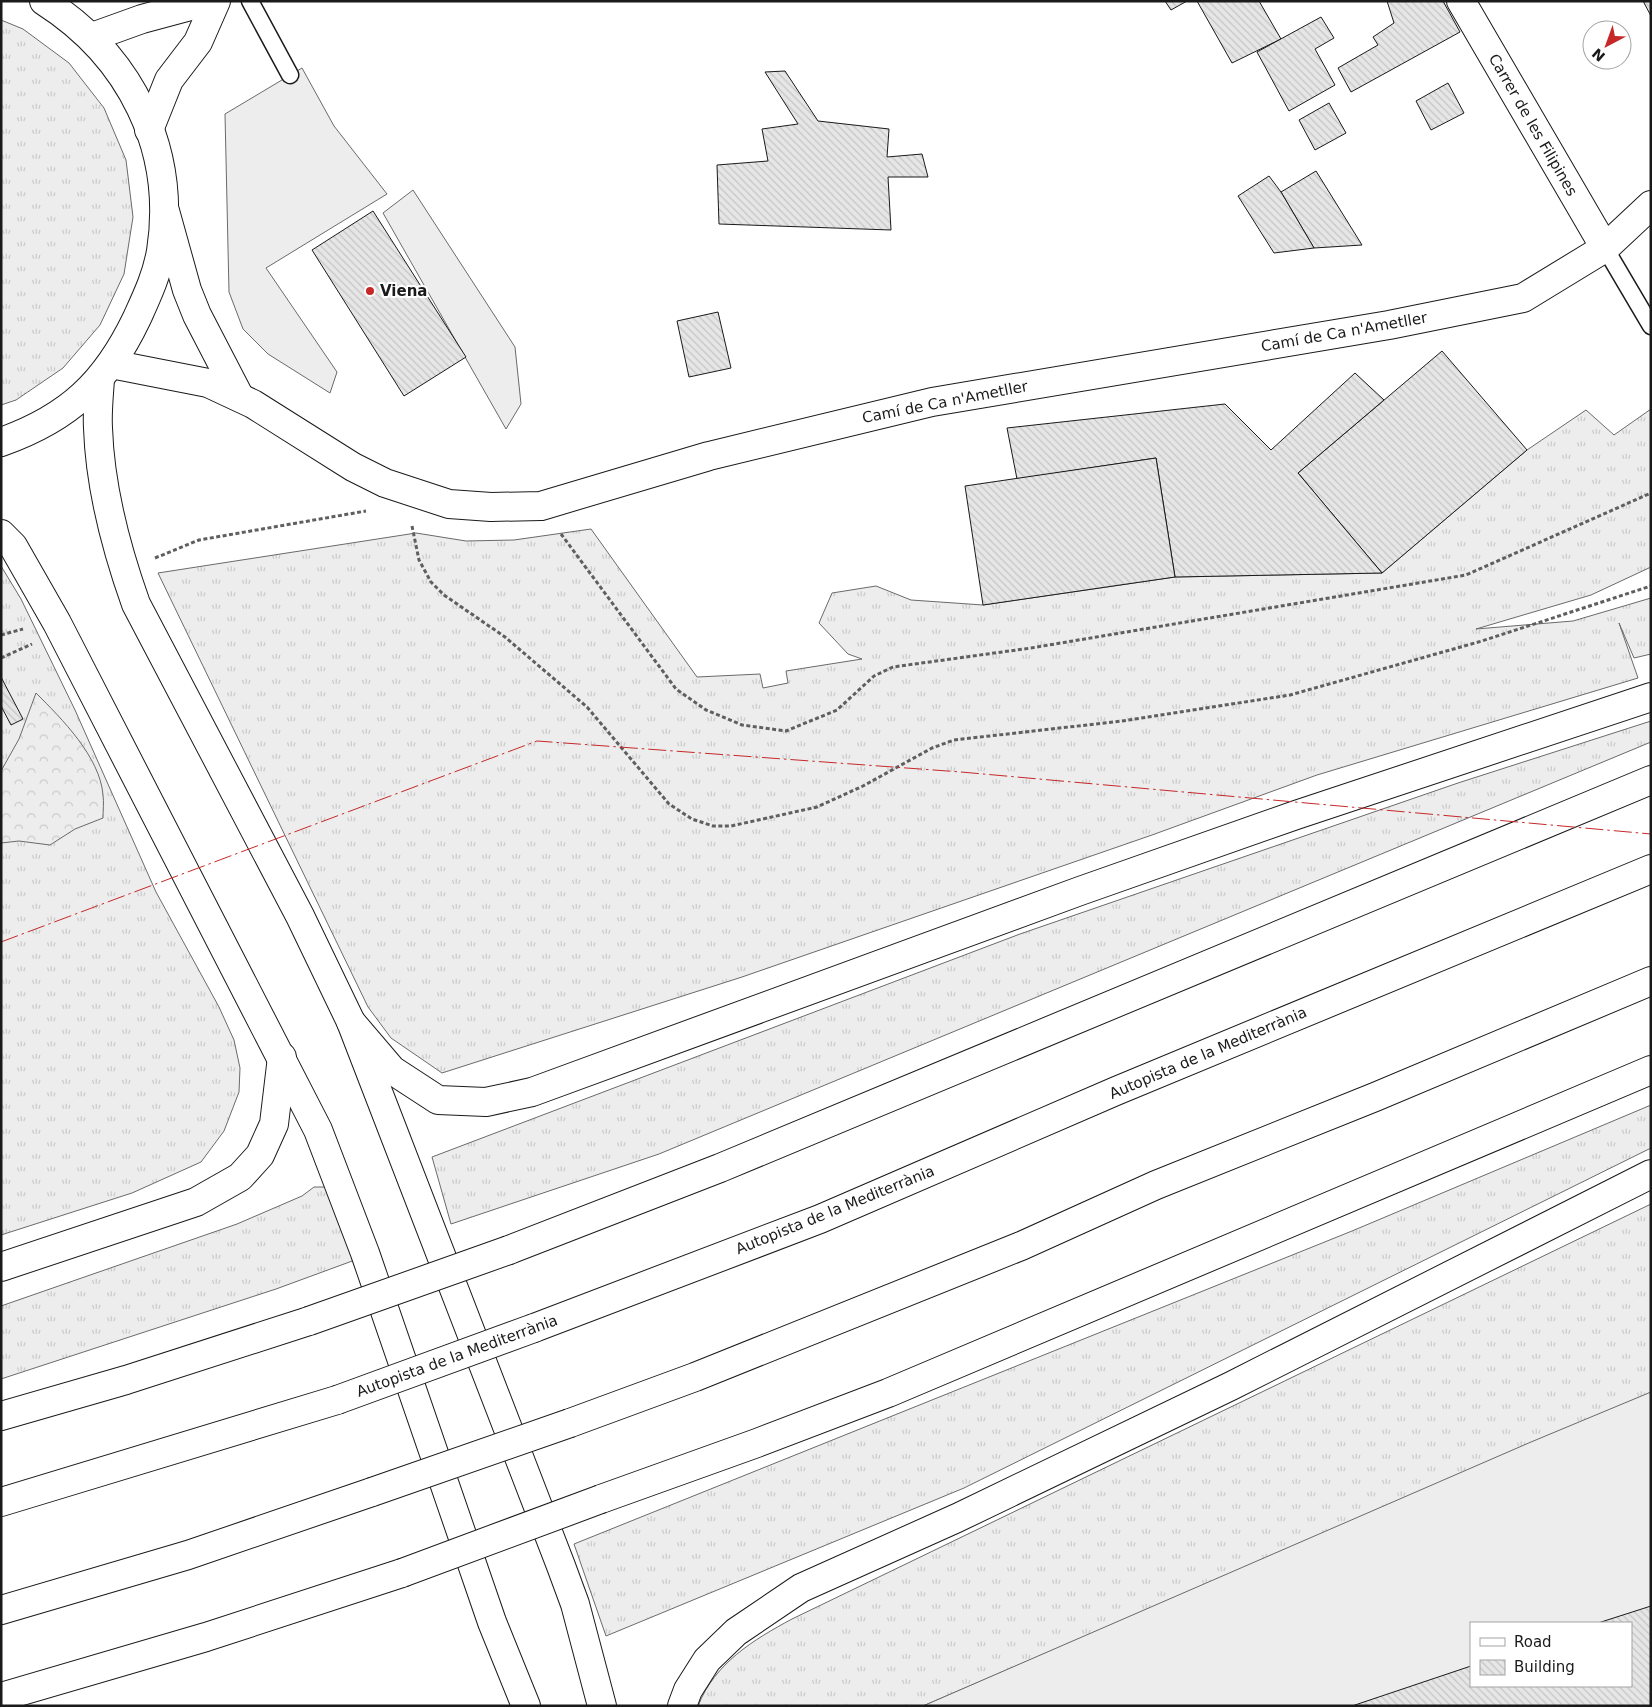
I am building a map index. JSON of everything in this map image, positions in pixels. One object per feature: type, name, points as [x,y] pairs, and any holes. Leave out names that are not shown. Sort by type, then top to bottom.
[{"type":"main road","points":[[44,1],[69,17],[92,37],[117,66],[134,94],[150,130],[160,170],[165,210],[197,316],[239,396]]},
{"type":"main road","points":[[92,37],[142,20],[209,1]]},
{"type":"main road","points":[[150,130],[168,80],[198,42],[216,1]]},
{"type":"main road","name":"Carrer de les Filipines","points":[[1461,1],[1605,248]]},
{"type":"main road","name":"Camí de Ca n'Ametller","points":[[106,372],[208,382],[239,396],[353,467],[385,483],[449,504],[491,508],[541,506],[709,456],[932,402],[1389,325],[1523,298],[1605,248],[1651,205]]},
{"type":"main road","points":[[1,442],[24,434],[75,404],[106,372],[150,291],[161,252],[165,210]]},
{"type":"main road","points":[[106,372],[98,428],[108,510],[125,575],[136,604],[295,907],[352,1022],[575,1604],[602,1706]]},
{"type":"main road","points":[[1,534],[13,546],[57,622],[318,1130],[366,1253],[492,1622],[526,1706]]},
{"type":"main road","points":[[352,1022],[392,1070],[438,1100],[486,1102],[532,1092],[1089,888],[1306,812],[1651,697]]},
{"type":"main road","points":[[1,1416],[126,1380],[309,1321],[508,1250],[747,1157],[1651,780]]},
{"type":"main road","name":"Autopista de la Mediterrània","points":[[1,1502],[337,1400],[534,1328],[820,1219],[1116,1091],[1651,869]]},
{"type":"main road","points":[[1,1610],[188,1555],[570,1423],[704,1374],[1021,1246],[1156,1184],[1375,1097],[1651,981]]},
{"type":"main road","points":[[1,1268],[196,1202],[240,1177],[260,1155],[274,1124],[282,1057]]},
{"type":"main road","points":[[1,1697],[206,1637],[402,1573],[601,1499],[757,1444],[888,1393],[1651,1070]]},
{"type":"main road","points":[[682,1706],[688,1690],[707,1660],[736,1632],[801,1588],[957,1518],[1231,1386],[1651,1174]]},
{"type":"lane","points":[[250,1],[290,76]]},
{"type":"lane","points":[[1605,248],[1651,326]]},
{"type":"path","points":[[556,526],[676,689],[706,710],[742,724],[786,730],[837,710],[874,676],[893,667],[1031,648],[1466,574],[1651,493]]},
{"type":"path","points":[[156,558],[200,540],[373,510]]},
{"type":"path","points":[[412,526],[419,560],[431,582],[444,595],[505,637],[587,707],[669,804],[692,819],[713,826],[731,826],[817,807],[863,786],[932,748],[954,740],[1122,721],[1290,695],[1482,641],[1651,586]]},
{"type":"path","points":[[1,635],[6,636],[32,626]]},
{"type":"green space","points":[[1,20],[23,29],[69,63],[104,108],[126,160],[133,217],[124,274],[100,325],[63,368],[16,400],[1,405]]},
{"type":"green space","points":[[1651,409],[1651,567],[1591,595],[1476,629],[1573,621],[1651,598],[1651,654],[1634,658],[1619,623],[1638,678],[1317,775],[1152,835],[742,977],[442,1073],[391,1038],[368,1007],[158,573],[416,533],[466,541],[514,540],[591,529],[697,677],[760,674],[763,688],[788,683],[786,671],[862,659],[848,654],[819,623],[832,593],[876,586],[911,600],[983,605],[1175,577],[1382,573],[1527,450],[1586,410],[1614,435]]},
{"type":"green space","points":[[1,566],[21,599],[75,710],[156,892],[219,1007],[234,1040],[240,1068],[239,1092],[224,1131],[201,1162],[132,1193],[1,1235]]},
{"type":"green space","points":[[36,693],[68,727],[95,767],[103,795],[103,818],[75,829],[50,845],[19,841],[1,843],[1,771],[19,739]]},
{"type":"green space","points":[[1651,721],[1651,742],[659,1154],[451,1224],[432,1157],[1020,934],[1458,783]]},
{"type":"green space","points":[[1651,1105],[1651,1148],[964,1488],[606,1636],[574,1544],[1352,1231]]},
{"type":"green space","points":[[314,1187],[328,1187],[355,1260],[276,1289],[1,1379],[1,1306],[237,1224],[302,1196]]},
{"type":"green space","points":[[1651,1204],[1651,1393],[923,1706],[698,1706],[714,1677],[725,1665],[763,1635],[792,1619]]},
{"type":"shaded area","points":[[302,68],[334,126],[387,194],[266,268],[337,372],[330,393],[268,354],[243,329],[229,292],[225,114]]},
{"type":"shaded area","points":[[413,190],[515,347],[521,404],[506,429],[383,213]]},
{"type":"shaded area","points":[[1651,1392],[1651,1706],[923,1706],[1531,1442]]},
{"type":"building","points":[[1165,1],[1187,1],[1171,10]]},
{"type":"building","points":[[1197,1],[1259,1],[1281,39],[1232,63]]},
{"type":"building","points":[[1387,1],[1443,1],[1460,32],[1351,92],[1338,68],[1378,45],[1373,37],[1394,23]]},
{"type":"building","points":[[1643,1],[1651,1],[1651,16]]},
{"type":"building","points":[[1321,17],[1334,38],[1315,49],[1335,85],[1289,111],[1257,52]]},
{"type":"building","points":[[785,71],[818,121],[889,129],[887,157],[922,154],[928,177],[888,177],[891,230],[719,224],[717,165],[768,161],[762,129],[798,124],[765,72]]},
{"type":"building","points":[[1448,83],[1464,113],[1431,130],[1416,101]]},
{"type":"building","points":[[1329,103],[1346,133],[1315,150],[1299,120]]},
{"type":"building","points":[[1316,171],[1362,245],[1314,248],[1281,192]]},
{"type":"building","points":[[1269,176],[1281,192],[1314,248],[1274,253],[1238,196]]},
{"type":"building","points":[[373,211],[466,357],[404,396],[312,250]]},
{"type":"building","points":[[718,312],[731,368],[689,377],[677,321]]},
{"type":"building","points":[[1442,351],[1527,450],[1382,573],[1298,473]]},
{"type":"building","points":[[1355,373],[1384,400],[1298,473],[1382,573],[1175,577],[1156,458],[1017,479],[1007,428],[1225,404],[1271,450]]},
{"type":"building","points":[[1156,458],[1175,577],[983,605],[965,486]]},
{"type":"building","points":[[1,677],[23,719],[11,725],[1,706]]},
{"type":"building","points":[[1651,1606],[1651,1706],[1352,1706],[1470,1666],[1470,1687],[1632,1687],[1632,1622],[1601,1622]]},
{"type":"power","points":[[1,942],[537,741],[961,772],[1651,834]]},
{"type":"place","name":"Viena","points":[[370,291]]}]
